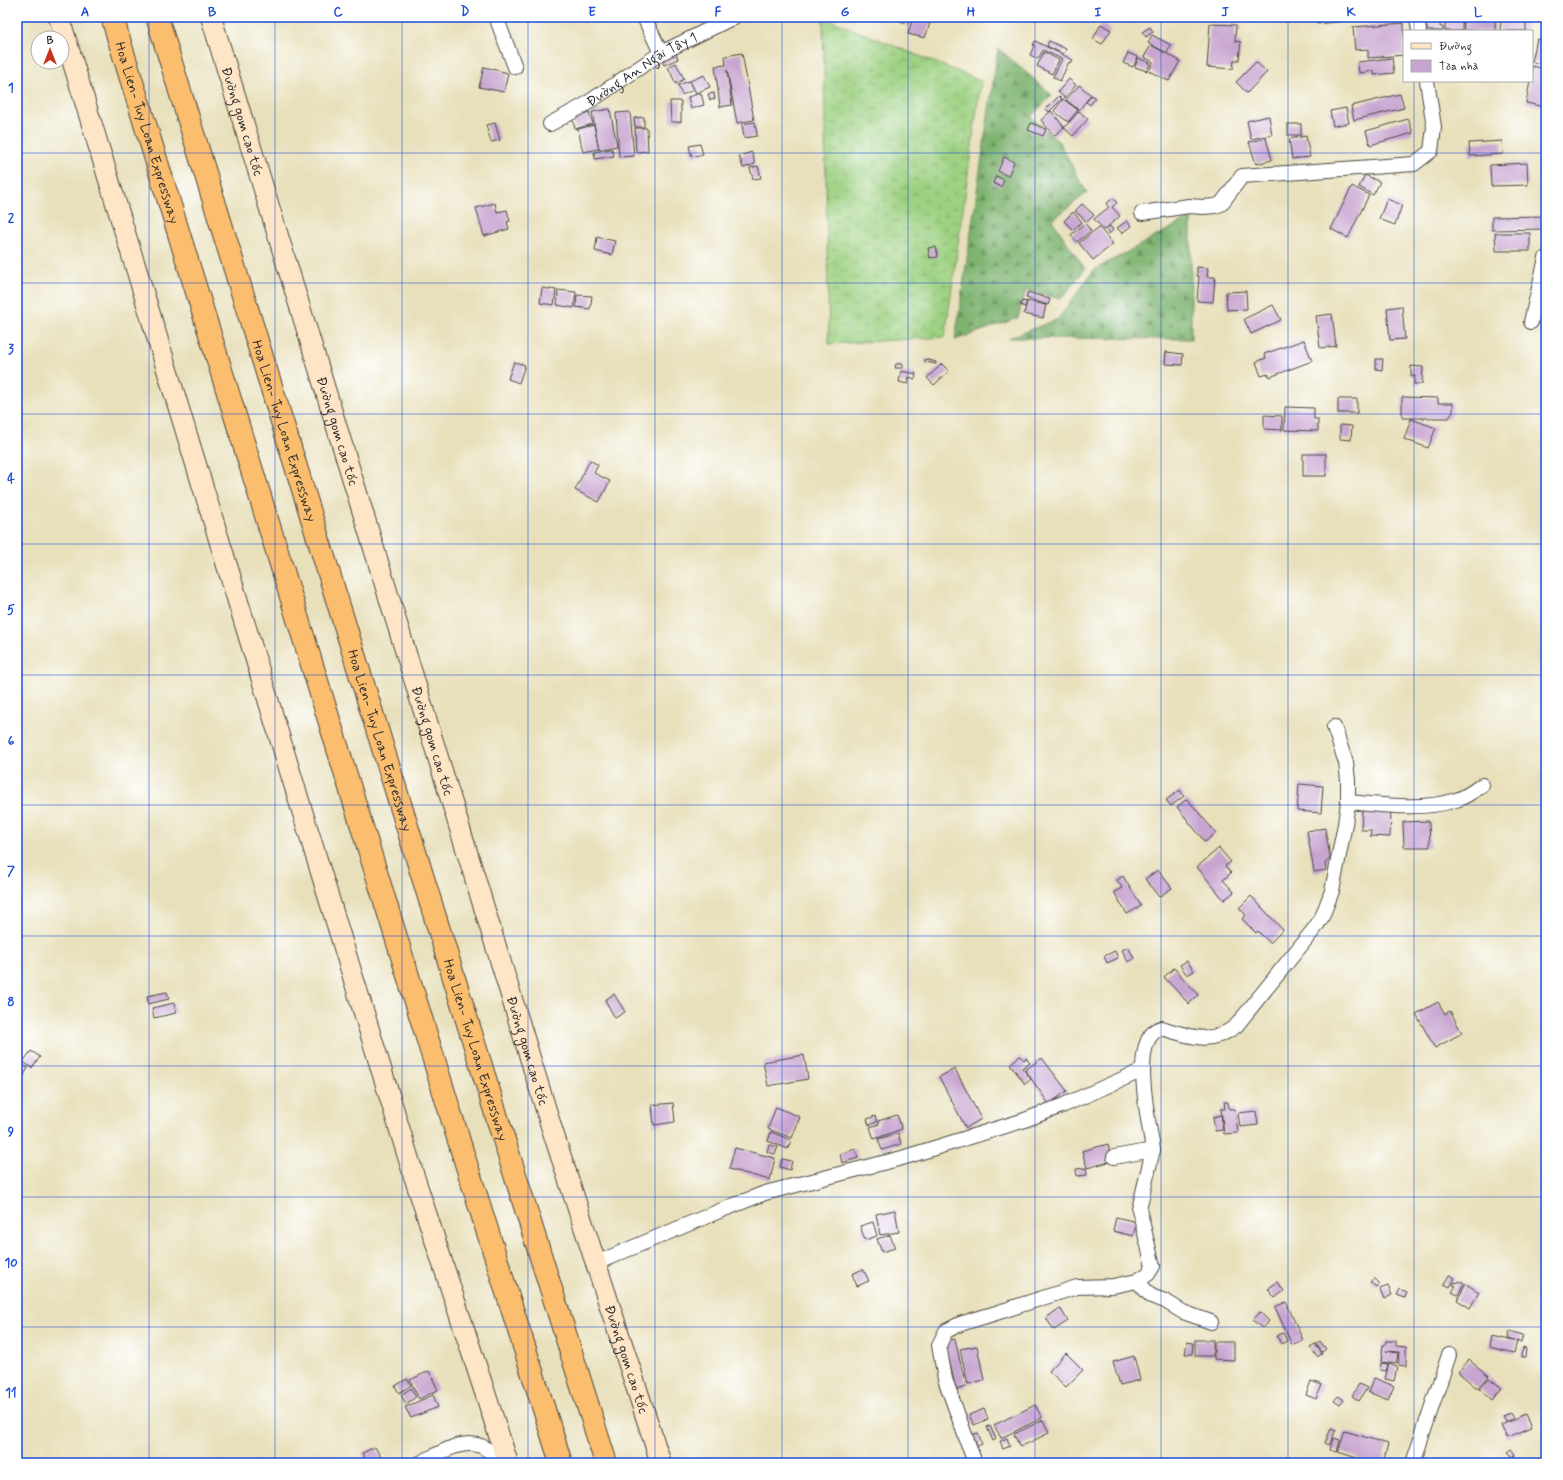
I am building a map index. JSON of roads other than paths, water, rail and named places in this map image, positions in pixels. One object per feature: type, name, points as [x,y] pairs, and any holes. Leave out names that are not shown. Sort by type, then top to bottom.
[{"type":"highway","name":"Hoa Lien- Tuy Loan Expressway","points":[[112,17],[458,1139],[561,1463]]},
{"type":"highway","name":"Hoa Lien- Tuy Loan Expressway","points":[[157,17],[501,1132],[606,1463]]},
{"type":"main road","points":[[59,17],[413,1173],[508,1463]]},
{"type":"main road","name":"Đường gom cao tốc","points":[[211,17],[551,1126],[661,1463]]},
{"type":"street","points":[[496,17],[514,67]]},
{"type":"street","points":[[644,17],[661,53]]},
{"type":"street","name":"Đường An Ngãi Tây 1","points":[[550,124],[583,106],[661,53],[734,17]]},
{"type":"street","points":[[1417,17],[1419,30]]},
{"type":"street","points":[[1142,213],[1189,206],[1203,207],[1221,204],[1242,176],[1414,164],[1431,151],[1434,127],[1427,82]]},
{"type":"street","points":[[1531,322],[1546,258]]},
{"type":"street","points":[[975,1463],[944,1379],[939,1345],[946,1331],[960,1324],[1077,1287],[1113,1286],[1137,1281],[1148,1274],[1153,1266],[1139,1209],[1153,1150],[1143,1070],[1146,1046],[1152,1033],[1161,1028],[1204,1038],[1216,1037],[1228,1032],[1236,1026],[1302,945],[1322,917],[1332,891],[1348,802],[1346,763],[1334,727]]},
{"type":"street","points":[[1348,802],[1387,806],[1423,806],[1442,804],[1464,797],[1482,785]]},
{"type":"street","points":[[596,1263],[765,1193],[902,1158],[1022,1121],[1064,1105],[1143,1070]]},
{"type":"street","points":[[1114,1157],[1153,1150]]},
{"type":"street","points":[[1137,1281],[1151,1296],[1165,1301],[1183,1312],[1211,1322]]},
{"type":"street","points":[[1413,1463],[1449,1356]]},
{"type":"street","points":[[420,1463],[449,1449],[471,1444],[479,1445],[488,1450],[503,1463]]}]
